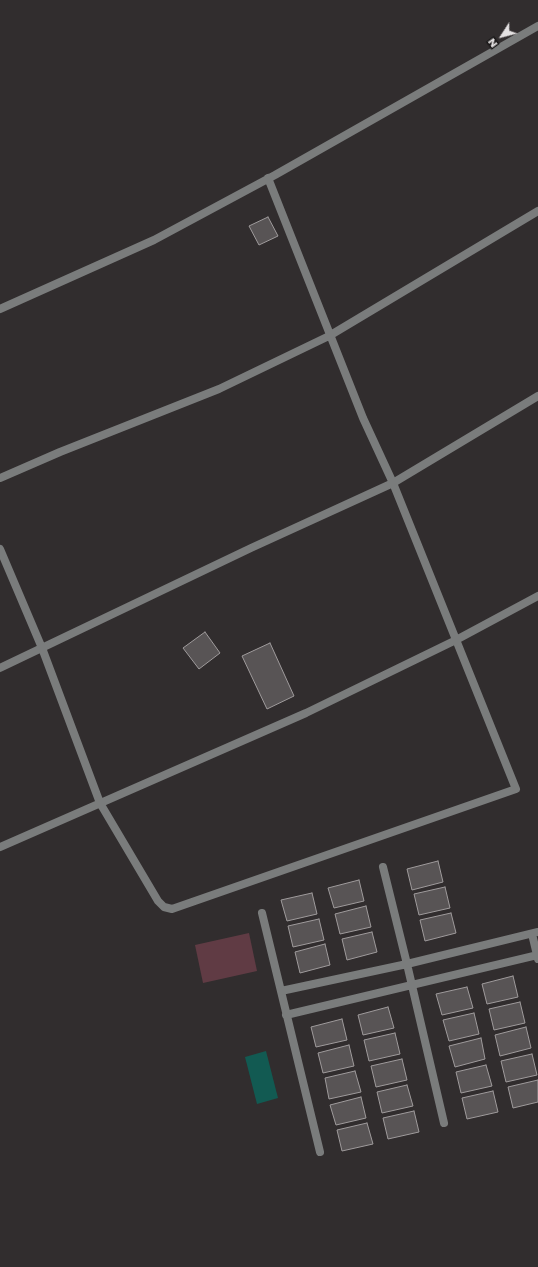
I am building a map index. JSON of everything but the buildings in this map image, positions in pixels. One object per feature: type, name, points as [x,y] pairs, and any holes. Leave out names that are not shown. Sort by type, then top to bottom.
[{"type":"street","points":[[0,309],[154,240],[275,175],[538,26]]},
{"type":"street","points":[[0,549],[42,648],[100,803],[158,901],[164,907],[172,909],[516,789],[393,483],[362,418],[268,178]]},
{"type":"street","points":[[0,478],[60,452],[219,389],[330,336],[538,211]]},
{"type":"street","points":[[0,668],[251,548],[393,483],[538,396]]},
{"type":"street","points":[[0,847],[306,713],[456,640],[538,596]]},
{"type":"street","points":[[383,867],[444,1123]]},
{"type":"street","points":[[262,913],[320,1152]]},
{"type":"street","points":[[281,991],[407,964],[535,933],[538,956],[286,1014]]},
{"type":"shaded area","points":[[249,933],[257,971],[203,983],[195,945]]},
{"type":"shaded area","points":[[266,1051],[278,1098],[257,1104],[245,1057]]}]
